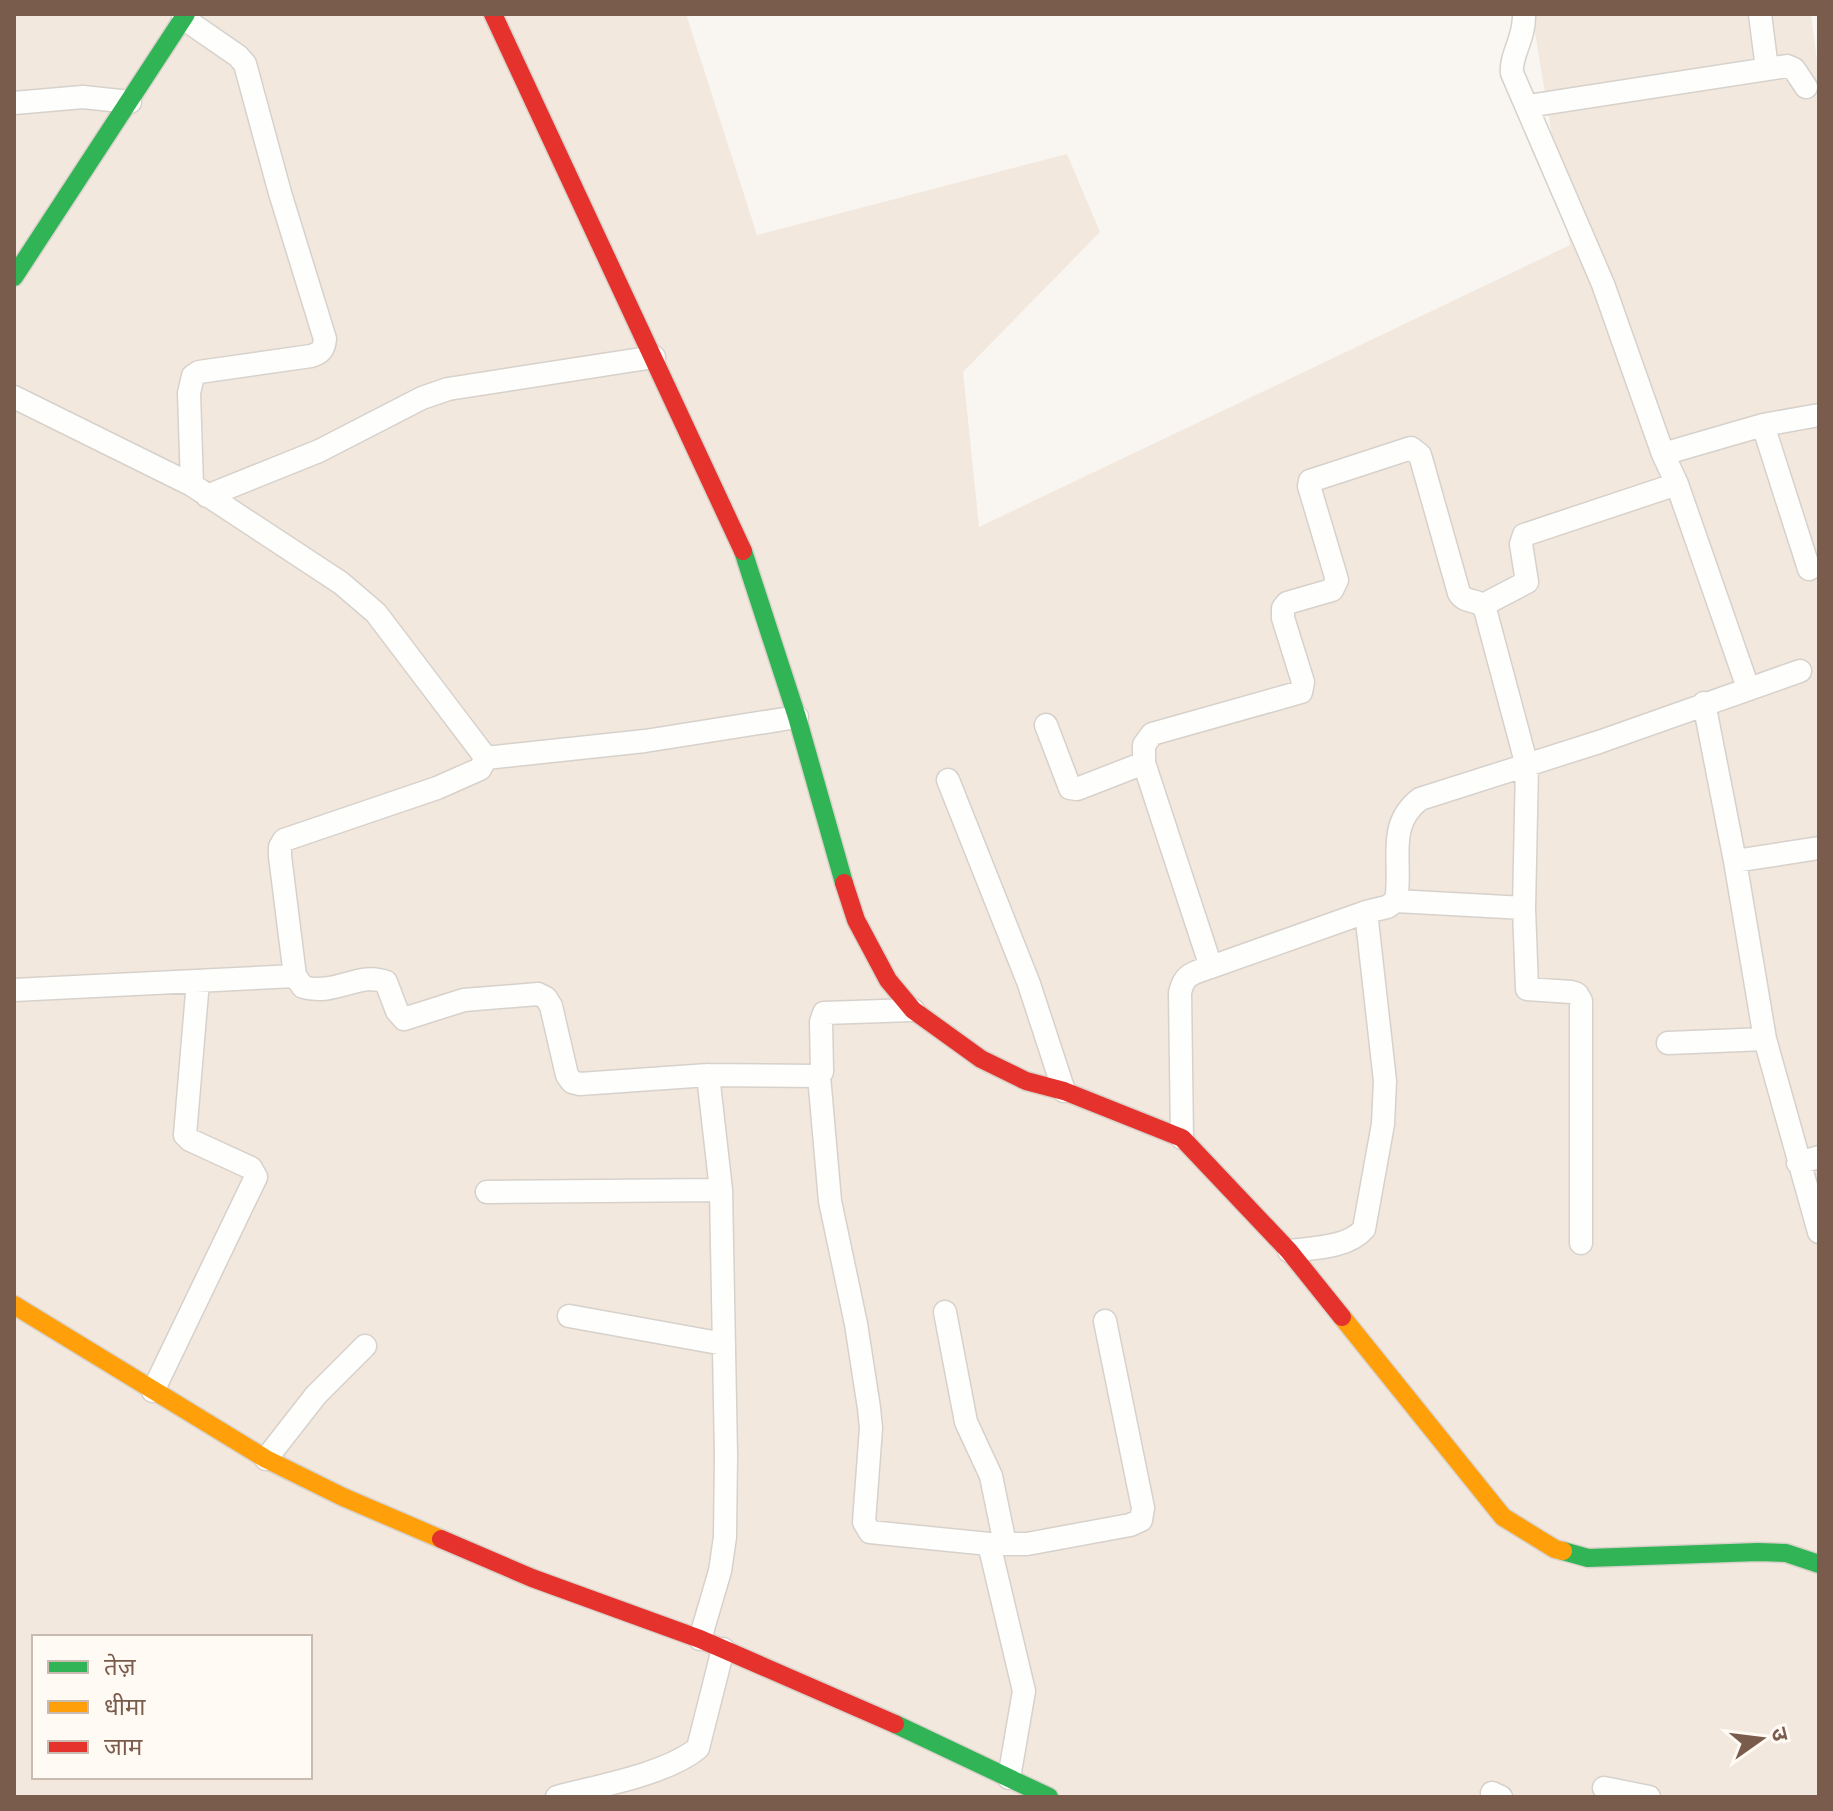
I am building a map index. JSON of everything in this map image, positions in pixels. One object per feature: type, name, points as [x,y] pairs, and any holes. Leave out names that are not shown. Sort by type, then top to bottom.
[{"type":"main road","points":[[493,14],[740,541],[797,717],[856,920],[888,980],[913,1010],[981,1059],[1026,1081],[1064,1091],[1182,1138],[1289,1251],[1503,1517],[1555,1549],[1588,1558],[1786,1553],[1819,1564]]},
{"type":"main road","points":[[14,277],[184,16]]},
{"type":"main road","points":[[14,1305],[266,1459],[343,1497],[478,1556],[700,1639],[870,1712],[1015,1786],[1049,1797]]},
{"type":"street","points":[[1524,14],[1525,28],[1511,67],[1603,284],[1748,688]]},
{"type":"street","points":[[1760,14],[1767,69]]},
{"type":"street","points":[[184,16],[245,64],[280,193],[325,339],[324,348],[311,356],[199,372],[193,376],[189,393],[199,490]]},
{"type":"street","points":[[1528,106],[1787,66],[1794,69],[1806,87]]},
{"type":"street","points":[[14,103],[83,97],[130,102]]},
{"type":"street","points":[[199,490],[319,451],[422,398],[448,389],[654,357]]},
{"type":"street","points":[[14,397],[199,490],[341,583],[376,613],[486,758]]},
{"type":"street","points":[[1663,454],[1763,425],[1819,415]]},
{"type":"street","points":[[1763,425],[1809,569]]},
{"type":"street","points":[[1211,967],[1144,763],[1144,745],[1152,734],[1295,695],[1304,688],[1283,618],[1283,608],[1287,603],[1332,590],[1337,580],[1309,486],[1312,479],[1405,449],[1416,450],[1459,593],[1461,597],[1483,605],[1527,582],[1521,544],[1524,535],[1677,484]]},
{"type":"street","points":[[1483,605],[1527,766],[1524,908],[1527,989],[1571,992],[1577,994],[1581,1001],[1581,1243]]},
{"type":"street","points":[[1396,901],[1399,884],[1398,828],[1406,810],[1420,799],[1527,766],[1800,671]]},
{"type":"street","points":[[1704,703],[1765,1039],[1808,1160],[1819,1232]]},
{"type":"street","points":[[486,758],[645,741],[797,717]]},
{"type":"street","points":[[1046,725],[1070,788],[1077,789],[1144,763]]},
{"type":"street","points":[[486,758],[480,769],[437,788],[284,840],[280,856],[295,976],[303,987],[327,990],[376,977],[386,982],[397,1011],[404,1019],[464,1000],[538,994],[546,998],[551,1006],[567,1075],[572,1082],[580,1084],[708,1075],[819,1076]]},
{"type":"street","points":[[948,780],[1029,984],[1064,1091]]},
{"type":"street","points":[[1735,861],[1819,848]]},
{"type":"street","points":[[1182,1138],[1180,993],[1182,981],[1190,975],[1387,907],[1396,901],[1524,908]]},
{"type":"street","points":[[1289,1251],[1331,1245],[1354,1238],[1364,1229],[1383,1124],[1385,1081],[1366,912]]},
{"type":"street","points":[[14,990],[295,976]]},
{"type":"street","points":[[153,1391],[256,1177],[251,1168],[185,1135],[198,981]]},
{"type":"street","points":[[913,1010],[824,1013],[821,1022],[822,1072],[819,1076],[830,1201],[856,1324],[871,1428],[864,1522],[870,1532],[997,1544],[1048,1541],[1137,1522],[1143,1516],[1105,1321]]},
{"type":"street","points":[[1668,1043],[1765,1039]]},
{"type":"street","points":[[700,1639],[720,1571],[725,1537],[721,1190],[708,1075]]},
{"type":"street","points":[[487,1192],[721,1190]]},
{"type":"street","points":[[945,1312],[966,1422],[991,1476],[997,1544],[1024,1691],[1015,1786]]},
{"type":"street","points":[[569,1316],[724,1344]]},
{"type":"street","points":[[266,1459],[316,1395],[365,1346]]},
{"type":"street","points":[[557,1797],[607,1790],[690,1755],[698,1748],[723,1649]]},
{"type":"street","points":[[1604,1788],[1649,1797]]},
{"type":"shaded area","points":[[14,14],[686,14],[757,235],[1067,154],[1100,232],[963,372],[979,527],[1570,245],[1532,14],[1811,14],[1819,76],[1819,1797],[14,1797]]},
{"type":"traffic: fast","points":[[14,277],[186,14]]},
{"type":"traffic: fast","points":[[743,551],[797,717],[844,883]]},
{"type":"traffic: fast","points":[[1563,1551],[1588,1558],[1786,1553],[1819,1564]]},
{"type":"traffic: fast","points":[[895,1724],[1049,1797]]},
{"type":"traffic: slow","points":[[14,1305],[266,1459],[343,1497],[441,1539]]},
{"type":"traffic: slow","points":[[1342,1317],[1503,1517],[1563,1551]]},
{"type":"traffic: jam","points":[[493,14],[743,551]]},
{"type":"traffic: jam","points":[[844,883],[856,920],[888,980],[913,1010],[981,1059],[1026,1081],[1064,1091],[1182,1138],[1289,1251],[1342,1317]]},
{"type":"traffic: jam","points":[[441,1539],[532,1578],[700,1639],[895,1724]]}]
